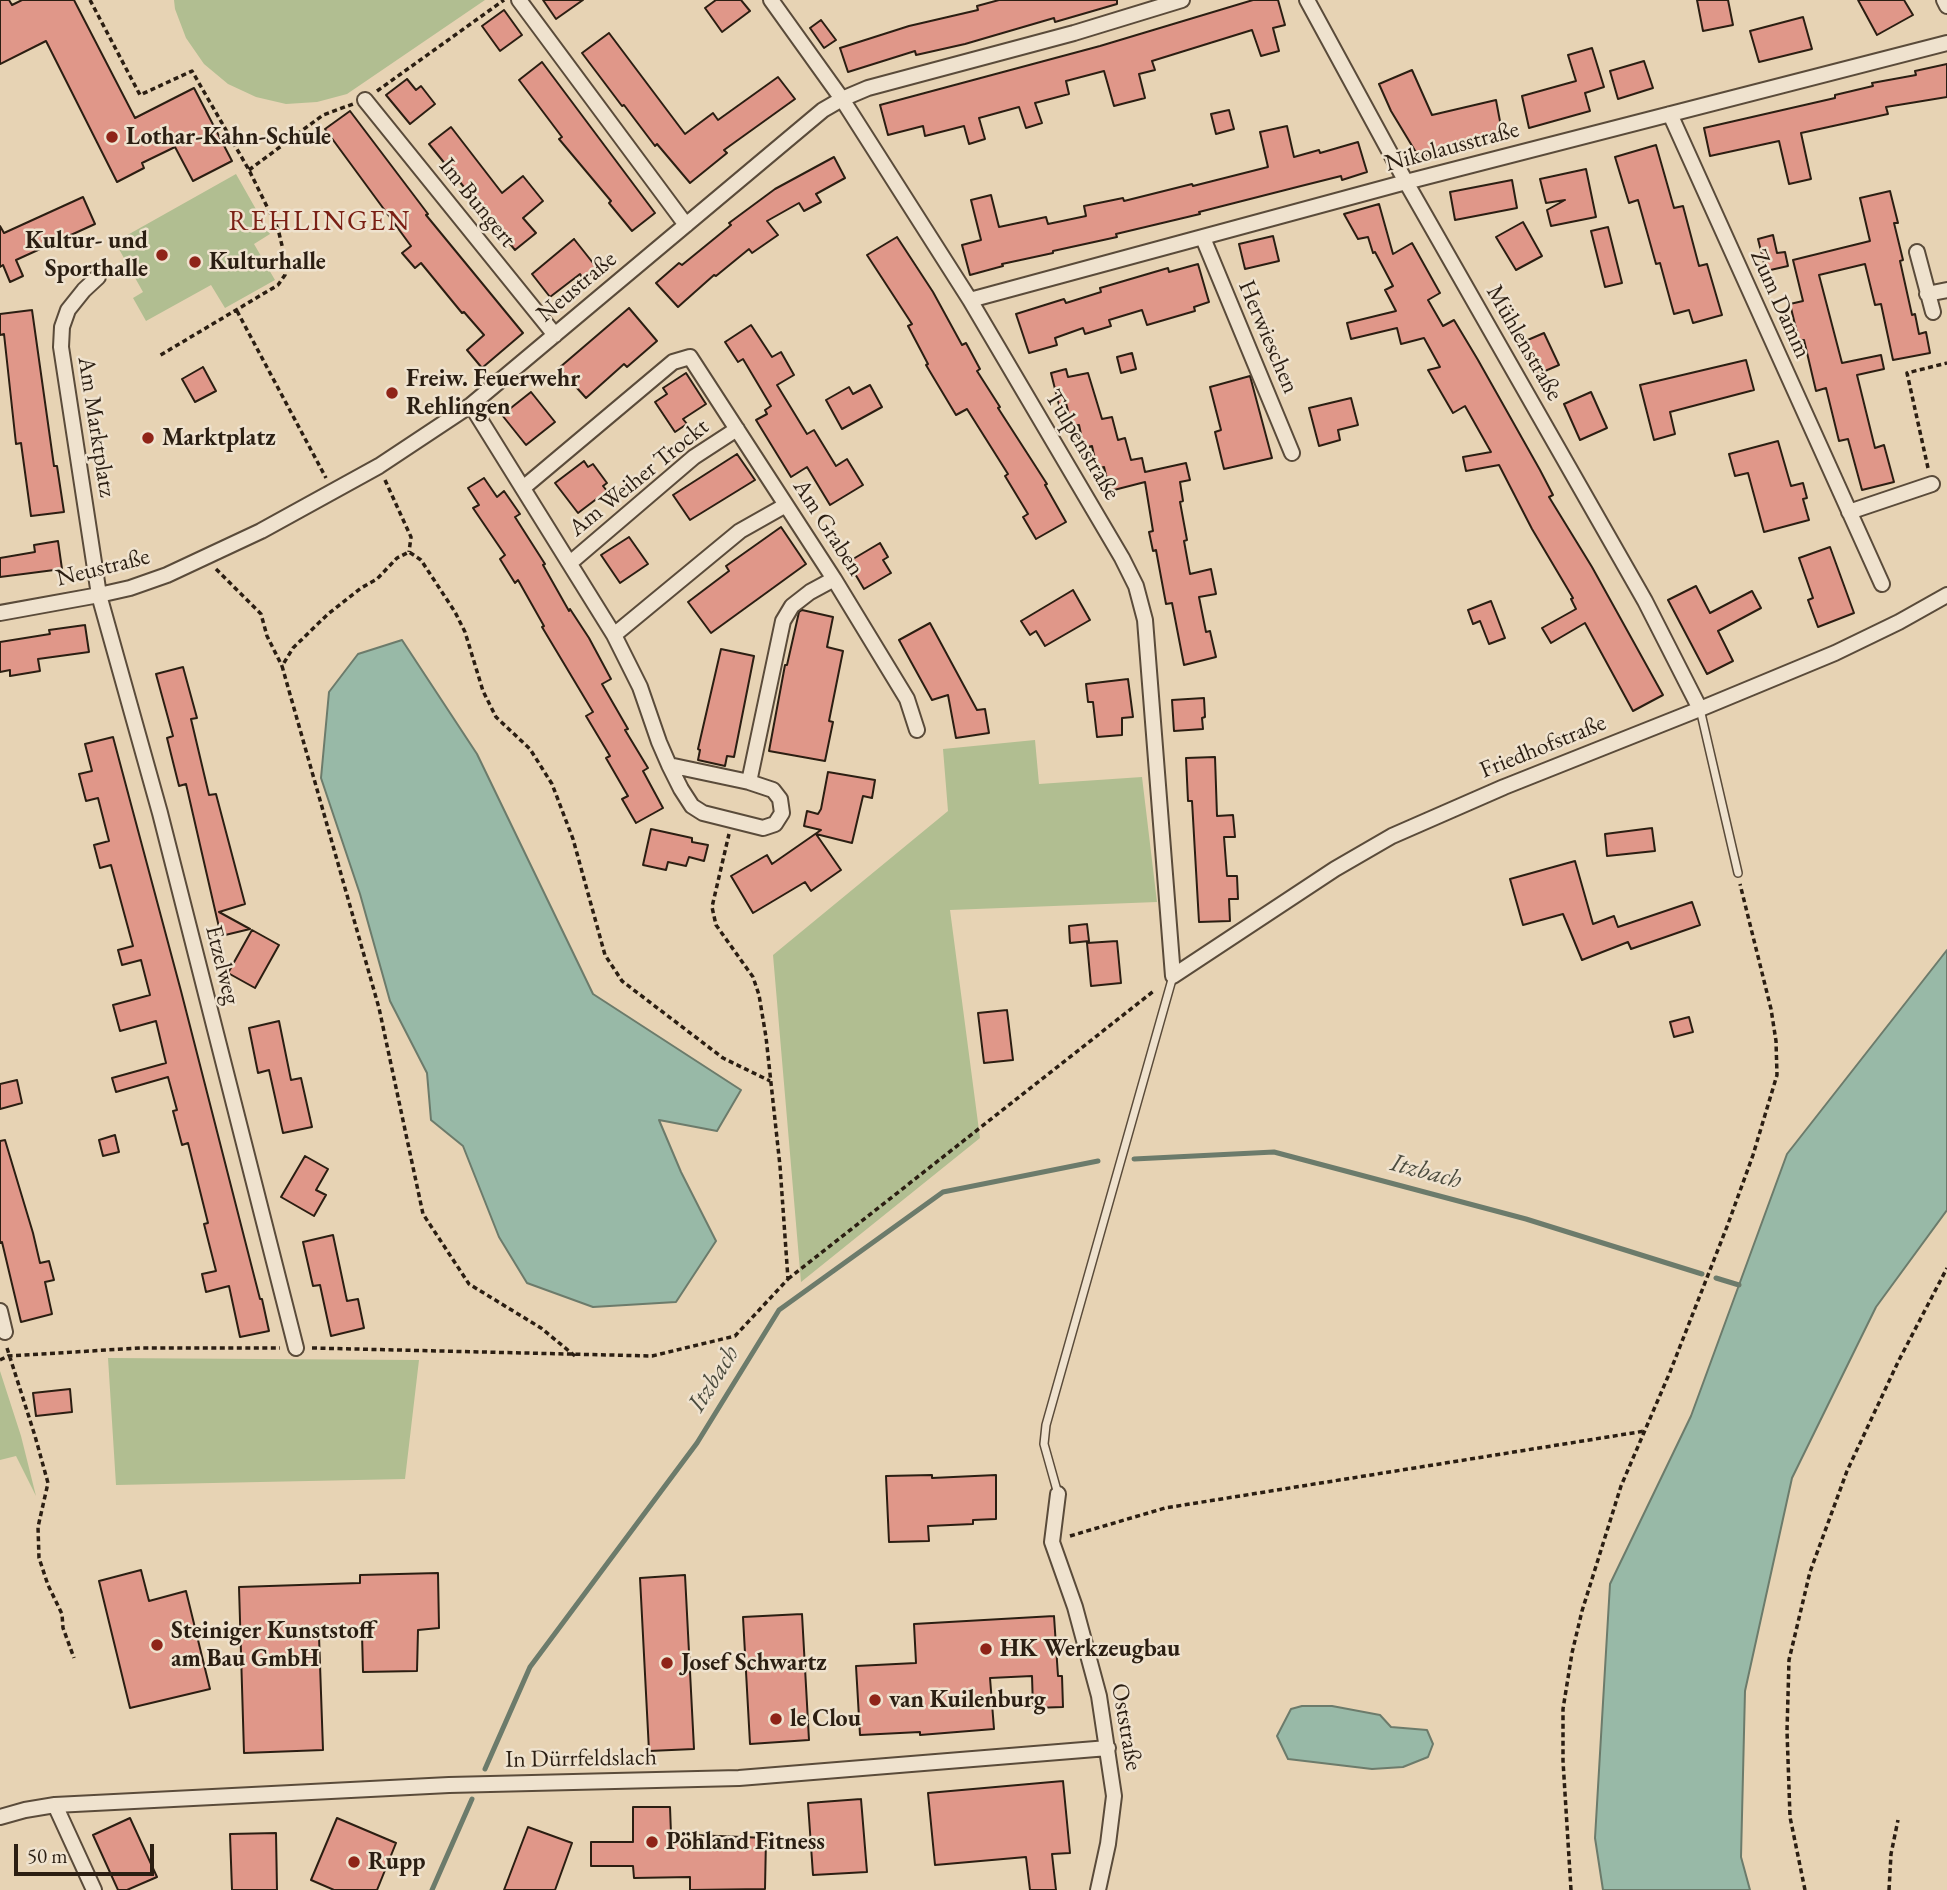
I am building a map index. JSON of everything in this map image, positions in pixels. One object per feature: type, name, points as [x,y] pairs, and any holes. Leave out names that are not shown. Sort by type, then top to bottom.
[{"type":"street","points":[[519,0],[686,225]]},
{"type":"street","name":"Tulpenstraße","points":[[772,0],[842,99],[970,300],[1136,586],[1145,620],[1173,976]]},
{"type":"street","name":"Neustraße","points":[[0,613],[143,584],[209,557],[379,466],[471,405],[823,110],[842,99],[868,88],[1074,33],[1182,0]]},
{"type":"street","name":"Mühlenstraße","points":[[1307,0],[1406,182],[1645,601],[1700,709]]},
{"type":"street","points":[[1944,0],[1947,6]]},
{"type":"street","name":"Nikolausstraße","points":[[970,300],[1406,182],[1947,43]]},
{"type":"street","name":"Im Bungert","points":[[365,100],[555,335]]},
{"type":"street","name":"Zum Damm","points":[[1670,114],[1882,584]]},
{"type":"street","name":"Herwieschen","points":[[1203,238],[1292,453]]},
{"type":"street","points":[[1917,252],[1933,312]]},
{"type":"street","name":"Am Marktplatz","points":[[98,277],[68,310],[62,327],[61,347],[99,595]]},
{"type":"street","points":[[1927,294],[1947,290]]},
{"type":"street","name":"Am Graben","points":[[523,488],[673,362],[690,357],[834,579],[907,699],[917,730]]},
{"type":"street","name":"Am Weiher Trockt","points":[[471,405],[614,635],[640,687],[659,742],[670,765],[692,806],[703,813],[763,828],[775,824],[782,813],[780,799],[773,790],[749,782],[670,765]]},
{"type":"street","name":"Am Weiher Trockt","points":[[570,563],[694,457],[737,429]]},
{"type":"street","points":[[1849,512],[1932,484]]},
{"type":"street","points":[[614,635],[740,531],[786,505]]},
{"type":"street","points":[[749,782],[783,621],[792,606],[834,579]]},
{"type":"street","name":"Etzelweg","points":[[99,595],[163,826],[296,1348]]},
{"type":"street","name":"Friedhofstraße","points":[[1173,976],[1335,869],[1392,836],[1504,787],[1856,643],[1947,595]]},
{"type":"street","points":[[0,1311],[5,1332]]},
{"type":"street","name":"Oststraße","points":[[1058,1494],[1052,1542],[1096,1683],[1115,1796],[1098,1890]]},
{"type":"street","name":"In Dürrfeldslach","points":[[0,1817],[55,1805],[449,1785],[739,1778],[1108,1748]]},
{"type":"street","points":[[55,1805],[94,1890]]},
{"type":"lane","points":[[1700,709],[1738,873]]},
{"type":"lane","points":[[1058,1494],[1044,1444],[1046,1424],[1173,976]]},
{"type":"path","points":[[90,0],[140,95],[191,71],[249,170],[278,229],[286,262],[285,275],[278,285],[159,356]]},
{"type":"path","points":[[249,170],[323,115],[365,100],[503,0]]},
{"type":"path","points":[[237,311],[333,491]]},
{"type":"path","points":[[1932,484],[1907,373],[1947,363]]},
{"type":"path","points":[[379,466],[411,537],[409,552]]},
{"type":"path","points":[[282,666],[293,648],[328,614],[377,579],[397,558],[409,552]]},
{"type":"path","points":[[409,552],[421,560],[455,612],[465,632],[483,691],[496,716],[530,749],[552,784],[573,839],[605,955],[622,981],[723,1058],[770,1081]]},
{"type":"path","points":[[209,557],[217,572],[261,614],[267,636],[282,666],[379,1009],[423,1214],[469,1284],[541,1328],[575,1356]]},
{"type":"path","points":[[732,821],[712,907],[716,925],[752,976],[759,995],[780,1166],[788,1279]]},
{"type":"path","points":[[1571,1890],[1563,1761],[1563,1709],[1582,1611],[1621,1486],[1728,1224],[1753,1155],[1777,1075],[1771,1009],[1738,873]]},
{"type":"path","points":[[0,1360],[8,1356],[139,1348],[296,1348],[652,1356],[735,1336],[788,1279],[1173,976]]},
{"type":"path","points":[[1805,1890],[1790,1817],[1787,1731],[1789,1660],[1810,1572],[1847,1471],[1898,1362],[1947,1268]]},
{"type":"path","points":[[5,1332],[8,1356],[48,1483],[38,1528],[39,1558],[62,1614],[63,1628],[74,1658]]},
{"type":"path","points":[[1052,1542],[1165,1508],[1645,1432]]},
{"type":"path","points":[[1889,1890],[1891,1854],[1898,1820]]},
{"type":"shaded area","points":[[174,0],[485,0],[347,94],[317,102],[286,104],[256,97],[228,84],[204,64],[186,38]]},
{"type":"shaded area","name":"Kulturhalle","points":[[236,174],[270,234],[254,244],[275,280],[225,308],[211,285],[146,321],[133,298],[143,292],[115,242]]},
{"type":"shaded area","points":[[402,640],[477,754],[593,994],[741,1090],[717,1131],[659,1120],[681,1172],[716,1241],[676,1302],[593,1307],[527,1283],[499,1237],[463,1146],[431,1120],[427,1073],[390,1001],[360,894],[321,778],[329,692],[358,654]]},
{"type":"shaded area","points":[[1035,740],[1039,784],[1142,777],[1157,902],[950,910],[980,1138],[801,1282],[773,955],[948,811],[943,749]]},
{"type":"shaded area","points":[[1947,950],[1947,1210],[1876,1307],[1792,1478],[1745,1691],[1741,1857],[1750,1890],[1603,1890],[1595,1838],[1610,1584],[1691,1416],[1787,1154]]},
{"type":"shaded area","points":[[108,1358],[419,1360],[405,1479],[116,1485]]},
{"type":"shaded area","points":[[0,1371],[21,1436],[36,1496],[16,1456],[0,1460]]},
{"type":"shaded area","points":[[1302,1706],[1332,1706],[1380,1715],[1391,1727],[1427,1730],[1433,1744],[1428,1757],[1403,1767],[1372,1769],[1288,1759],[1277,1736],[1291,1709]]},
{"type":"building","points":[[0,0],[9,0],[12,5],[22,0],[74,0],[135,118],[194,88],[232,161],[193,181],[175,147],[142,163],[144,168],[117,182],[46,41],[0,64]]},
{"type":"building","points":[[543,0],[583,0],[556,19]]},
{"type":"building","points":[[716,0],[741,0],[750,11],[722,32],[705,8]]},
{"type":"building","points":[[999,0],[1117,0],[1117,4],[1055,22],[1054,18],[965,44],[916,55],[915,51],[848,72],[840,48],[909,26],[978,10],[977,6]]},
{"type":"building","points":[[1253,0],[1278,0],[1285,25],[1273,28],[1279,51],[1261,56],[1252,30],[1152,61],[1155,70],[1139,74],[1145,98],[1114,106],[1104,71],[1066,81],[1069,94],[1035,103],[1042,123],[1026,128],[1019,107],[979,118],[985,139],[969,144],[964,126],[925,136],[923,126],[888,135],[880,105],[1100,46]]},
{"type":"building","points":[[1697,0],[1728,0],[1733,25],[1703,31]]},
{"type":"building","points":[[1858,0],[1904,0],[1913,15],[1877,35]]},
{"type":"building","points":[[504,10],[522,35],[500,51],[482,26]]},
{"type":"building","points":[[1803,17],[1812,49],[1759,62],[1750,31]]},
{"type":"building","points":[[821,20],[836,40],[824,48],[810,28]]},
{"type":"building","points":[[609,33],[685,134],[713,113],[718,120],[778,77],[795,99],[724,150],[727,153],[690,183],[657,144],[655,146],[582,53]]},
{"type":"building","points":[[1592,48],[1604,87],[1585,93],[1590,111],[1529,128],[1522,96],[1576,81],[1568,55]]},
{"type":"building","points":[[1644,61],[1653,88],[1618,99],[1610,71]]},
{"type":"building","points":[[542,62],[655,213],[632,231],[609,203],[611,201],[559,139],[562,137],[519,80]]},
{"type":"building","points":[[1947,64],[1947,97],[1886,107],[1888,114],[1801,133],[1811,179],[1789,184],[1779,141],[1710,156],[1704,128],[1835,98],[1835,95],[1873,86],[1872,83],[1916,75],[1915,71]]},
{"type":"building","points":[[1412,70],[1432,115],[1496,100],[1502,132],[1447,144],[1420,159],[1391,111],[1379,84]]},
{"type":"building","points":[[407,79],[416,90],[421,86],[435,104],[410,124],[386,95]]},
{"type":"building","points":[[1229,110],[1234,129],[1216,134],[1211,114]]},
{"type":"building","points":[[350,111],[428,214],[426,215],[523,333],[482,368],[467,350],[484,335],[421,263],[415,268],[402,253],[411,246],[325,129]]},
{"type":"building","points":[[1287,126],[1294,157],[1358,142],[1367,172],[1342,180],[1341,176],[1199,212],[1200,214],[1116,234],[1117,237],[1002,264],[1003,266],[970,275],[962,245],[981,240],[971,200],[991,195],[999,227],[1046,217],[1048,224],[1086,216],[1084,206],[1123,198],[1124,201],[1268,167],[1260,132]]},
{"type":"building","points":[[451,127],[502,193],[523,176],[543,201],[523,218],[536,233],[515,250],[429,144]]},
{"type":"building","points":[[1656,145],[1674,208],[1683,206],[1699,266],[1707,264],[1722,315],[1693,323],[1689,310],[1674,314],[1660,263],[1656,264],[1638,200],[1629,203],[1615,157]]},
{"type":"building","points":[[834,157],[845,178],[816,194],[821,202],[804,211],[799,203],[767,221],[778,235],[752,253],[749,249],[678,307],[656,283],[775,189]]},
{"type":"building","points":[[1586,169],[1596,217],[1551,226],[1547,210],[1565,200],[1546,203],[1540,179]]},
{"type":"building","points":[[1512,180],[1517,208],[1455,220],[1450,192]]},
{"type":"building","points":[[1890,191],[1898,223],[1894,223],[1903,260],[1900,261],[1912,315],[1915,314],[1919,334],[1926,332],[1930,353],[1893,360],[1881,304],[1875,305],[1865,264],[1819,275],[1842,363],[1881,355],[1884,369],[1857,375],[1875,448],[1884,445],[1894,482],[1862,490],[1848,439],[1839,441],[1826,388],[1816,391],[1804,340],[1799,341],[1790,304],[1803,301],[1793,260],[1870,241],[1860,198]]},
{"type":"building","points":[[83,197],[95,224],[16,260],[23,276],[10,282],[3,265],[0,267],[0,226],[4,233]]},
{"type":"building","points":[[1379,204],[1393,254],[1412,243],[1440,293],[1428,300],[1443,326],[1454,320],[1478,360],[1553,495],[1549,497],[1592,567],[1663,695],[1633,711],[1585,623],[1551,643],[1542,628],[1576,609],[1571,599],[1573,598],[1532,529],[1499,465],[1466,471],[1463,457],[1491,452],[1465,406],[1453,413],[1428,370],[1440,367],[1424,338],[1401,344],[1397,328],[1351,339],[1347,323],[1396,311],[1385,290],[1393,286],[1375,252],[1373,253],[1368,237],[1358,239],[1344,214]]},
{"type":"building","points":[[1523,222],[1542,256],[1516,270],[1496,237]]},
{"type":"building","points":[[1608,227],[1622,283],[1605,287],[1591,231]]},
{"type":"building","points":[[1773,235],[1777,253],[1785,252],[1788,266],[1766,271],[1758,239]]},
{"type":"building","points":[[1273,236],[1279,261],[1245,269],[1239,244]]},
{"type":"building","points":[[897,237],[933,292],[962,345],[966,343],[980,369],[977,371],[1047,484],[1045,485],[1066,522],[1036,539],[1023,517],[1028,514],[1005,476],[1008,474],[967,409],[956,415],[926,365],[928,364],[908,326],[912,324],[867,255]]},
{"type":"building","points":[[574,239],[597,268],[583,279],[580,274],[550,297],[532,274]]},
{"type":"building","points":[[1198,264],[1209,302],[1194,307],[1195,311],[1147,325],[1142,310],[1109,320],[1111,326],[1085,334],[1083,328],[1055,338],[1057,345],[1029,353],[1016,314],[1064,299],[1066,303],[1101,292],[1100,288],[1168,268],[1169,272]]},
{"type":"building","points":[[629,308],[657,341],[627,367],[624,364],[586,398],[559,368]]},
{"type":"building","points":[[32,310],[54,466],[57,466],[64,512],[31,516],[21,443],[16,444],[4,334],[0,335],[0,314]]},
{"type":"building","points":[[751,325],[772,357],[781,352],[794,375],[777,385],[807,434],[814,430],[836,466],[847,459],[863,485],[830,505],[807,467],[791,477],[756,420],[767,414],[765,410],[771,406],[743,359],[738,362],[725,342]]},
{"type":"building","points":[[1544,333],[1559,365],[1538,374],[1523,342]]},
{"type":"building","points":[[1132,353],[1136,369],[1121,373],[1117,357]]},
{"type":"building","points":[[1746,360],[1754,390],[1670,412],[1675,434],[1654,440],[1640,385]]},
{"type":"building","points":[[203,367],[216,391],[195,402],[182,379]]},
{"type":"building","points":[[1066,369],[1068,377],[1088,373],[1102,419],[1112,417],[1118,440],[1125,438],[1131,460],[1142,458],[1145,472],[1186,463],[1190,480],[1180,482],[1183,501],[1180,502],[1187,540],[1184,541],[1190,574],[1211,569],[1216,594],[1199,597],[1206,632],[1210,631],[1216,657],[1184,665],[1172,603],[1166,604],[1156,550],[1153,551],[1149,532],[1153,531],[1145,482],[1110,491],[1104,467],[1097,469],[1092,446],[1084,448],[1079,425],[1072,426],[1066,403],[1059,405],[1051,373]]},
{"type":"building","points":[[686,373],[706,404],[683,419],[687,424],[675,432],[655,402],[667,394],[663,388]]},
{"type":"building","points":[[1250,376],[1272,458],[1224,469],[1215,432],[1221,430],[1210,387]]},
{"type":"building","points":[[870,385],[882,407],[842,429],[826,400],[849,387],[853,394]]},
{"type":"building","points":[[531,392],[555,422],[526,445],[502,415]]},
{"type":"building","points":[[1591,392],[1607,428],[1580,440],[1564,404]]},
{"type":"building","points":[[1351,398],[1358,425],[1338,430],[1340,440],[1319,446],[1309,408]]},
{"type":"building","points":[[1778,441],[1791,486],[1803,483],[1807,498],[1803,499],[1809,520],[1764,532],[1748,473],[1735,476],[1729,454]]},
{"type":"building","points":[[737,454],[755,480],[690,520],[673,495]]},
{"type":"building","points":[[584,461],[588,467],[593,464],[607,483],[603,486],[607,491],[578,513],[555,483]]},
{"type":"building","points":[[484,478],[497,497],[504,491],[520,514],[515,517],[611,679],[602,684],[648,768],[643,771],[663,808],[636,823],[622,799],[628,796],[606,758],[610,756],[586,716],[593,712],[542,627],[544,626],[518,580],[515,583],[500,559],[505,555],[473,508],[479,505],[468,488]]},
{"type":"building","points":[[781,527],[806,564],[711,633],[688,602],[729,571],[726,566]]},
{"type":"building","points":[[629,537],[648,564],[620,583],[601,555]]},
{"type":"building","points":[[58,541],[62,569],[0,577],[0,558],[35,552],[34,545]]},
{"type":"building","points":[[880,543],[888,557],[883,560],[891,573],[864,589],[848,562]]},
{"type":"building","points":[[1830,547],[1854,613],[1818,627],[1808,600],[1813,598],[1799,558]]},
{"type":"building","points":[[1696,586],[1710,613],[1752,591],[1761,608],[1718,631],[1733,661],[1707,674],[1668,600]]},
{"type":"building","points":[[1073,590],[1090,620],[1045,646],[1036,631],[1030,635],[1021,621]]},
{"type":"building","points":[[1491,601],[1505,638],[1489,644],[1480,621],[1473,624],[1468,610]]},
{"type":"building","points":[[802,610],[833,617],[827,647],[843,651],[829,721],[833,722],[825,761],[769,751],[785,665],[799,612]]},
{"type":"building","points":[[930,623],[977,710],[985,709],[989,733],[956,738],[948,695],[932,700],[899,640]]},
{"type":"building","points":[[85,625],[89,652],[38,659],[40,671],[10,676],[10,670],[0,672],[0,642],[50,634],[49,630]]},
{"type":"building","points":[[721,649],[754,656],[734,757],[727,756],[725,766],[698,760],[698,749]]},
{"type":"building","points":[[183,667],[197,718],[191,719],[209,795],[216,794],[245,904],[219,912],[250,929],[221,936],[186,784],[179,786],[167,738],[173,736],[156,674]]},
{"type":"building","points":[[1128,679],[1133,717],[1122,718],[1122,735],[1097,737],[1093,702],[1088,702],[1086,684]]},
{"type":"building","points":[[1204,698],[1203,729],[1174,731],[1172,700]]},
{"type":"building","points":[[113,737],[269,1331],[240,1337],[229,1286],[206,1292],[202,1274],[216,1271],[204,1224],[208,1223],[188,1143],[182,1145],[173,1111],[177,1110],[168,1077],[116,1092],[112,1078],[166,1063],[156,1021],[120,1031],[113,1005],[150,995],[141,960],[122,965],[118,950],[133,946],[111,865],[100,868],[94,845],[109,841],[98,798],[86,801],[79,774],[92,771],[85,744]]},
{"type":"building","points":[[1215,757],[1217,816],[1233,815],[1235,837],[1224,837],[1227,876],[1237,876],[1238,899],[1229,899],[1230,921],[1199,922],[1192,801],[1188,801],[1186,758]]},
{"type":"building","points":[[828,772],[875,780],[872,798],[863,796],[852,843],[816,834],[841,870],[811,891],[805,882],[753,913],[731,876],[767,855],[772,864],[821,830],[804,826],[807,811],[818,814],[821,809]]},
{"type":"building","points":[[1652,828],[1655,851],[1607,856],[1605,834]]},
{"type":"building","points":[[651,829],[692,838],[692,842],[708,845],[704,861],[689,857],[686,866],[668,862],[666,870],[643,865]]},
{"type":"building","points":[[1575,861],[1593,924],[1614,916],[1618,927],[1692,902],[1700,925],[1631,949],[1628,942],[1582,960],[1563,914],[1523,925],[1510,879]]},
{"type":"building","points":[[1087,924],[1089,941],[1070,943],[1069,926]]},
{"type":"building","points":[[252,930],[279,945],[255,988],[228,973]]},
{"type":"building","points":[[1117,941],[1121,983],[1091,986],[1087,943]]},
{"type":"building","points":[[1007,1010],[1013,1060],[984,1063],[978,1013]]},
{"type":"building","points":[[1689,1017],[1693,1032],[1674,1037],[1670,1022]]},
{"type":"building","points":[[279,1021],[291,1080],[301,1078],[312,1127],[283,1133],[269,1070],[258,1073],[249,1028]]},
{"type":"building","points":[[17,1080],[22,1103],[0,1109],[0,1084]]},
{"type":"building","points":[[115,1135],[119,1152],[103,1156],[99,1140]]},
{"type":"building","points":[[5,1140],[40,1263],[49,1261],[54,1280],[45,1282],[52,1314],[21,1322],[2,1242],[0,1243],[0,1141]]},
{"type":"building","points":[[305,1156],[328,1169],[316,1190],[326,1195],[314,1216],[281,1197]]},
{"type":"building","points":[[333,1235],[347,1301],[358,1299],[364,1328],[331,1336],[320,1285],[313,1286],[303,1242]]},
{"type":"building","points":[[70,1389],[72,1412],[36,1416],[33,1393]]},
{"type":"building","points":[[932,1475],[932,1478],[996,1475],[996,1519],[973,1520],[973,1524],[928,1526],[929,1541],[889,1542],[886,1476]]},
{"type":"building","name":"Steiniger Kunststoff am Bau GmbH","points":[[141,1570],[149,1601],[186,1591],[210,1689],[130,1708],[99,1581]]},
{"type":"building","points":[[438,1573],[439,1628],[418,1630],[417,1671],[363,1672],[362,1634],[319,1636],[323,1750],[244,1753],[239,1587],[360,1583],[360,1575]]},
{"type":"building","name":"Josef Schwartz","points":[[685,1575],[694,1749],[649,1751],[640,1578]]},
{"type":"building","points":[[802,1614],[809,1740],[750,1744],[743,1617]]},
{"type":"building","points":[[1054,1616],[1063,1707],[1033,1708],[1032,1676],[990,1678],[994,1729],[920,1735],[920,1732],[860,1735],[856,1666],[916,1663],[914,1624]]},
{"type":"building","points":[[1063,1781],[1070,1853],[1052,1854],[1056,1890],[1030,1890],[1026,1857],[935,1865],[928,1793]]},
{"type":"building","points":[[861,1799],[867,1872],[813,1875],[808,1803]]},
{"type":"building","points":[[633,1807],[670,1807],[671,1834],[766,1838],[765,1889],[690,1890],[690,1877],[634,1878],[633,1866],[591,1866],[591,1842],[633,1842]]},
{"type":"building","points":[[130,1818],[157,1877],[127,1890],[118,1890],[93,1835]]},
{"type":"building","name":"Rupp","points":[[337,1818],[396,1843],[377,1890],[334,1890],[311,1880]]},
{"type":"building","points":[[528,1827],[572,1843],[555,1890],[504,1890]]},
{"type":"building","points":[[276,1833],[277,1890],[232,1890],[230,1834]]},
{"type":"waterway","name":"Itzbach","points":[[1134,1159],[1274,1152],[1526,1219],[1702,1274]]},
{"type":"waterway","name":"Itzbach","points":[[485,1769],[530,1667],[697,1443],[779,1310],[943,1192],[1098,1161]]},
{"type":"waterway","name":"Itzbach","points":[[1716,1278],[1739,1285]]},
{"type":"waterway","name":"Itzbach","points":[[432,1890],[472,1799]]},
{"type":"place","name":"Lothar-Kahn-Schule","points":[[112,137]]},
{"type":"place","name":"Kultur- und Sporthalle","points":[[162,255]]},
{"type":"place","name":"Kulturhalle","points":[[195,262]]},
{"type":"place","name":"Freiw. Feuerwehr Rehlingen","points":[[392,393]]},
{"type":"place","name":"Marktplatz","points":[[148,438]]},
{"type":"place","name":"Steiniger Kunststoff am Bau GmbH","points":[[157,1645]]},
{"type":"place","name":"HK Werkzeugbau","points":[[986,1649]]},
{"type":"place","name":"Josef Schwartz","points":[[667,1663]]},
{"type":"place","name":"van Kuilenburg","points":[[875,1700]]},
{"type":"place","name":"le Clou","points":[[776,1719]]},
{"type":"place","name":"Pöhland Fitness","points":[[652,1842]]},
{"type":"place","name":"Rupp","points":[[354,1862]]},
{"type":"district","name":"REHLINGEN","points":[[320,222]]}]
